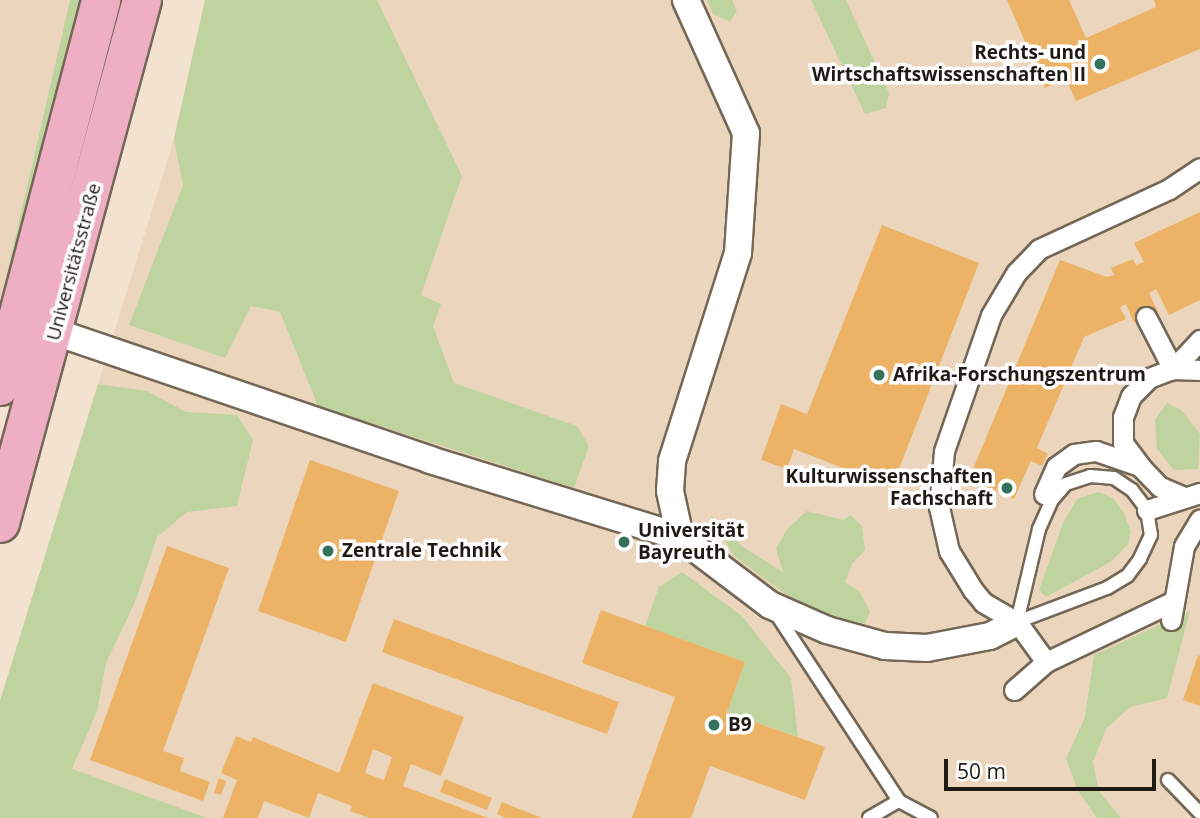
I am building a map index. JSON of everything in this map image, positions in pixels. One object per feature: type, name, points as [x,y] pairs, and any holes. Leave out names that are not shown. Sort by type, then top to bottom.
[{"type":"main road","name":"Universitätsstraße","points":[[0,386],[101,0]]},
{"type":"main road","name":"Universitätsstraße","points":[[0,523],[55,332],[142,0]]},
{"type":"street","points":[[680,537],[670,491],[672,461],[738,253],[746,133],[686,0]]},
{"type":"street","points":[[1046,662],[1017,622],[984,602],[949,551],[939,506],[944,452],[991,315],[1016,273],[1039,249],[1169,189],[1200,168]]},
{"type":"street","points":[[1146,317],[1172,369]]},
{"type":"street","points":[[55,332],[429,460],[680,537],[771,606],[827,630],[885,646],[928,648],[990,636],[1017,622]]},
{"type":"street","points":[[1172,369],[1200,340]]},
{"type":"street","points":[[1192,495],[1160,487],[1141,467],[1123,443],[1123,417],[1132,396],[1149,378],[1172,369],[1200,370]]},
{"type":"street","points":[[1044,494],[1050,464],[1074,454],[1096,451],[1141,467]]},
{"type":"street","points":[[1147,510],[1192,495]]},
{"type":"street","points":[[1014,690],[1046,662],[1173,610],[1184,546],[1200,519]]},
{"type":"lane","points":[[1090,476],[1114,478],[1132,490],[1147,510],[1151,535],[1127,576],[1079,601],[1017,622],[1039,528],[1066,484],[1090,476]]},
{"type":"lane","points":[[771,606],[899,801],[931,818]]},
{"type":"lane","points":[[1168,780],[1200,813]]},
{"type":"lane","points":[[869,818],[899,801]]},
{"type":"shaded area","points":[[0,0],[70,0],[0,304]]},
{"type":"shaded area","name":"Universität Bayreuth","points":[[205,0],[1200,0],[1200,818],[0,818],[0,701],[174,139]]},
{"type":"green space","points":[[70,0],[93,0],[0,353],[0,304]]},
{"type":"green space","points":[[205,0],[377,0],[462,176],[421,295],[441,304],[433,326],[454,383],[577,426],[589,446],[574,488],[318,406],[280,312],[251,306],[225,358],[129,325],[183,185],[174,139]]},
{"type":"green space","points":[[707,0],[732,0],[737,11],[730,22],[713,14]]},
{"type":"green space","points":[[811,0],[846,0],[889,93],[886,108],[865,114]]},
{"type":"green space","points":[[98,384],[147,391],[186,412],[237,415],[253,440],[237,506],[187,512],[157,537],[135,602],[106,663],[97,711],[72,769],[207,818],[0,818],[0,701]]},
{"type":"green space","points":[[1167,403],[1181,410],[1200,434],[1198,469],[1174,470],[1157,449],[1155,420]]},
{"type":"green space","points":[[1098,492],[1113,498],[1124,513],[1131,532],[1128,544],[1112,561],[1046,597],[1039,590],[1063,523],[1077,499]]},
{"type":"green space","points":[[807,511],[843,520],[851,515],[862,526],[865,550],[852,564],[845,582],[859,591],[870,611],[865,624],[832,617],[795,601],[734,556],[710,514],[743,547],[783,572],[776,548],[788,528]]},
{"type":"green space","points":[[682,572],[742,616],[791,678],[798,737],[727,712],[745,662],[645,626],[659,587]]},
{"type":"green space","points":[[1190,611],[1167,698],[1130,707],[1106,729],[1093,762],[1099,791],[1121,818],[1097,818],[1078,791],[1066,759],[1085,717],[1094,655]]},
{"type":"building","name":"Rechts- und Wirtschaftswissenschaften II","points":[[1007,0],[1069,0],[1086,38],[1156,7],[1154,0],[1200,0],[1200,49],[1076,101],[1066,79],[1045,88]]},
{"type":"building","points":[[1200,212],[1200,300],[1169,315],[1156,289],[1149,293],[1158,312],[1134,323],[1126,304],[1120,307],[1126,319],[1084,337],[1037,448],[1048,454],[1042,466],[1031,461],[1014,499],[968,481],[1060,260],[1107,277],[1114,275],[1111,268],[1133,259],[1136,265],[1144,262],[1134,243]]},
{"type":"building","name":"Afrika-Forschungszentrum","points":[[882,225],[979,263],[892,487],[794,449],[787,469],[761,460],[781,404],[807,414]]},
{"type":"building","name":"Zentrale Technik","points":[[310,460],[399,491],[346,642],[258,611]]},
{"type":"building","points":[[167,546],[229,568],[163,751],[184,758],[180,771],[210,782],[203,801],[90,760]]},
{"type":"building","name":"B9","points":[[601,610],[745,662],[727,712],[825,747],[805,800],[710,766],[691,818],[632,818],[675,697],[582,663]]},
{"type":"building","points":[[394,619],[619,702],[607,734],[382,652]]},
{"type":"building","points":[[1198,655],[1200,656],[1200,706],[1183,700]]},
{"type":"building","points":[[373,683],[464,717],[441,776],[411,764],[403,786],[488,818],[369,818],[350,811],[352,806],[318,793],[309,818],[264,801],[258,818],[223,818],[237,780],[221,773],[236,736],[251,742],[253,737],[339,773]],"holes":[[[373,749],[392,757],[384,780],[365,773]]]},
{"type":"building","points":[[219,778],[226,781],[221,795],[214,793]]},
{"type":"building","points":[[445,779],[492,798],[487,810],[440,792]]},
{"type":"building","points":[[502,802],[542,818],[505,818],[497,814]]},
{"type":"place","name":"Rechts- und Wirtschaftswissenschaften II","points":[[1100,64]]},
{"type":"place","name":"Afrika-Forschungszentrum","points":[[879,375]]},
{"type":"place","name":"Kulturwissenschaften Fachschaft","points":[[1007,488]]},
{"type":"place","name":"Universität Bayreuth","points":[[624,542]]},
{"type":"place","name":"Zentrale Technik","points":[[328,551]]},
{"type":"place","name":"B9","points":[[714,725]]}]
